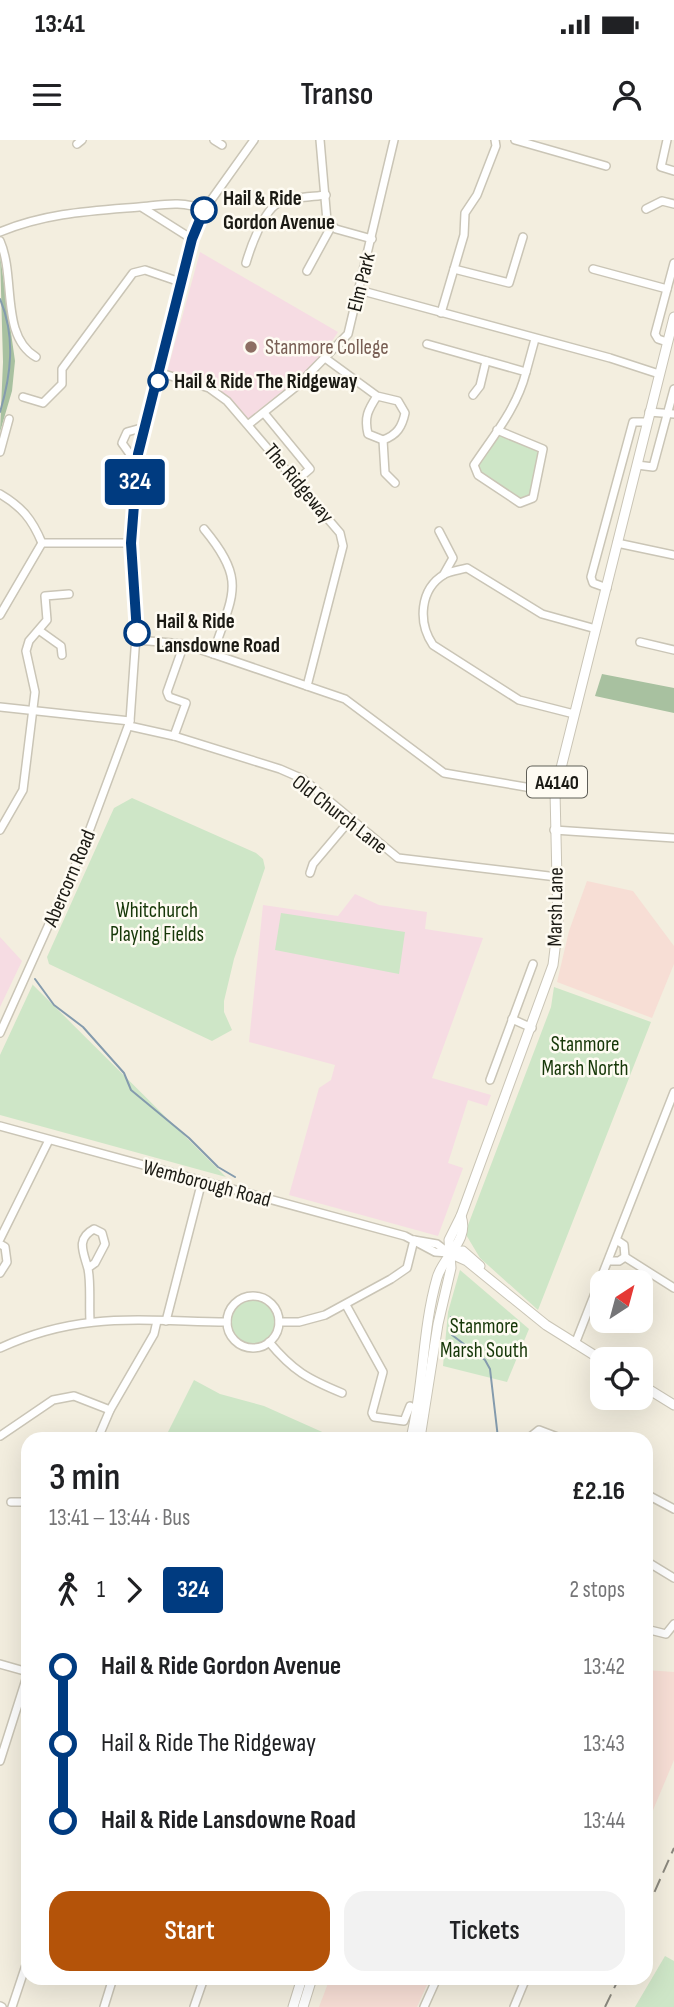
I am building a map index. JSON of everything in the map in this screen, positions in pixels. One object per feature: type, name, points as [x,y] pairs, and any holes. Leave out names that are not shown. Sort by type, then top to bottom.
[{"type":"main road","name":"Marsh Lane","points":[[449,1253],[449,1241],[461,1216],[532,1028],[555,949],[555,792],[674,317]]},
{"type":"main road","points":[[449,1253],[467,1261],[546,1325],[590,1353]]},
{"type":"main road","name":"A4140","points":[[413,1432],[419,1407],[435,1285],[449,1253]]},
{"type":"main road","name":"A4140","points":[[421,1432],[438,1324],[451,1268],[449,1253]]},
{"type":"main road","points":[[653,1392],[674,1405]]},
{"type":"main road","points":[[293,2007],[300,1985]]},
{"type":"main road","points":[[303,2007],[310,1985]]},
{"type":"street","points":[[214,140],[222,145]]},
{"type":"street","points":[[130,724],[136,640],[131,543],[136,464],[161,373],[192,239],[204,210],[254,140]]},
{"type":"street","points":[[307,271],[331,227],[326,214],[320,140]]},
{"type":"street","name":"Elm Park","points":[[249,424],[325,358],[348,334],[394,140]]},
{"type":"street","points":[[440,313],[464,235],[465,214],[477,195],[496,146],[495,140]]},
{"type":"street","points":[[516,140],[606,166]]},
{"type":"street","points":[[667,140],[661,167],[674,170]]},
{"type":"street","points":[[246,263],[252,243],[272,208],[279,203],[326,195]]},
{"type":"street","points":[[646,209],[662,201],[674,204]]},
{"type":"street","points":[[0,232],[33,220],[75,211],[191,204],[204,210]]},
{"type":"street","points":[[141,207],[192,239]]},
{"type":"street","points":[[331,227],[372,239]]},
{"type":"street","points":[[454,269],[509,283],[523,237]]},
{"type":"street","points":[[0,241],[5,253],[15,333],[26,352],[36,357]]},
{"type":"street","points":[[670,336],[655,334],[674,263]]},
{"type":"street","points":[[593,269],[667,289]]},
{"type":"street","points":[[23,397],[43,403],[62,384],[62,369],[133,273],[145,270],[183,283]]},
{"type":"street","points":[[359,290],[659,374]]},
{"type":"street","points":[[497,430],[544,449],[534,498],[528,502],[520,503],[478,475],[474,465],[497,430],[517,401],[536,339]]},
{"type":"street","points":[[427,344],[526,372]]},
{"type":"street","points":[[325,358],[377,396],[398,401],[405,413],[394,436],[383,440],[368,434],[365,423],[366,413],[377,396]]},
{"type":"street","points":[[473,395],[480,386],[486,361]]},
{"type":"street","name":"The Ridgeway","points":[[161,373],[209,387],[249,424],[340,533],[343,546],[307,686]]},
{"type":"street","points":[[637,465],[653,467],[670,414],[674,389]]},
{"type":"street","points":[[264,413],[310,469],[297,480]]},
{"type":"street","points":[[648,417],[670,414]]},
{"type":"street","name":"Marsh Lane","points":[[607,588],[593,583],[591,577],[633,422],[648,417]]},
{"type":"street","points":[[0,452],[9,419]]},
{"type":"street","points":[[136,464],[122,443],[127,432],[145,427]]},
{"type":"street","points":[[383,440],[385,474],[395,483]]},
{"type":"street","points":[[0,494],[18,505],[32,519],[42,543]]},
{"type":"street","points":[[204,529],[225,555],[233,579],[233,592],[213,654]]},
{"type":"street","points":[[439,531],[453,558],[467,568],[542,614],[596,629]]},
{"type":"street","points":[[42,543],[131,543]]},
{"type":"street","points":[[0,615],[42,543]]},
{"type":"street","points":[[617,543],[674,555]]},
{"type":"street","points":[[453,558],[444,575],[430,591],[421,612],[424,632],[433,645],[519,699],[574,714]]},
{"type":"street","points":[[444,575],[467,568]]},
{"type":"street","points":[[0,830],[23,790],[35,692],[26,651],[29,641],[47,620],[45,596],[69,594]]},
{"type":"street","points":[[40,631],[61,646],[62,655]]},
{"type":"street","points":[[136,640],[184,644],[345,699],[444,773],[555,792]]},
{"type":"street","points":[[640,642],[674,650]]},
{"type":"street","points":[[174,736],[186,704],[169,697],[167,692],[184,644]]},
{"type":"street","name":"Old Church Lane","points":[[0,707],[130,724],[280,769],[303,779],[398,858],[557,877]]},
{"type":"street","name":"Abercorn Road","points":[[0,1033],[81,853],[130,724]]},
{"type":"street","points":[[310,873],[313,864],[351,819]]},
{"type":"street","points":[[554,830],[674,838]]},
{"type":"street","points":[[490,1080],[533,964]]},
{"type":"street","points":[[512,1019],[532,1028]]},
{"type":"street","points":[[575,1344],[618,1241],[674,1093]]},
{"type":"street","name":"Wemborough Road","points":[[0,1126],[414,1240],[437,1244],[449,1253]]},
{"type":"street","points":[[0,1273],[7,1262],[5,1247],[0,1241],[50,1140]]},
{"type":"street","points":[[101,1432],[110,1410],[161,1321],[202,1181]]},
{"type":"street","points":[[88,1268],[95,1263],[105,1244],[102,1234],[94,1229],[86,1234],[82,1242],[82,1259],[88,1268],[90,1320]]},
{"type":"street","points":[[279,1322],[299,1322],[346,1306],[402,1272],[408,1264],[414,1240]]},
{"type":"street","points":[[618,1241],[624,1245],[625,1257]]},
{"type":"street","points":[[609,1261],[619,1261],[625,1257]]},
{"type":"street","points":[[625,1257],[674,1287]]},
{"type":"street","points":[[256,1296],[275,1307],[279,1322],[278,1331],[269,1342],[260,1347],[244,1346],[234,1339],[227,1322],[234,1304],[244,1297],[256,1296]]},
{"type":"street","points":[[346,1306],[383,1372],[372,1413],[374,1416],[399,1421],[404,1420],[410,1406]]},
{"type":"street","points":[[0,1348],[36,1332],[90,1320],[227,1322]]},
{"type":"street","points":[[269,1342],[303,1377],[342,1392]]},
{"type":"street","points":[[0,1436],[53,1400],[74,1396],[110,1410]]},
{"type":"street","points":[[653,1498],[674,1509]]},
{"type":"street","points":[[10,1502],[21,1502]]},
{"type":"street","points":[[653,1565],[674,1578]]},
{"type":"street","points":[[653,1631],[666,1634],[674,1624]]},
{"type":"street","points":[[0,1664],[21,1670]]},
{"type":"street","points":[[0,1761],[21,1694]]},
{"type":"street","points":[[12,2007],[21,1980]]},
{"type":"street","points":[[104,2007],[111,1985]]},
{"type":"street","points":[[194,2007],[202,1985]]},
{"type":"street","points":[[424,2007],[434,1985]]},
{"type":"street","points":[[514,2007],[523,1985]]},
{"type":"shaded area","name":"Stanmore College","points":[[200,252],[338,332],[319,361],[248,419],[215,388],[167,372]]},
{"type":"shaded area","points":[[587,881],[633,891],[674,946],[674,964],[652,1018],[557,982],[569,931]]},
{"type":"shaded area","points":[[355,894],[379,905],[427,912],[425,929],[483,938],[432,1078],[491,1095],[487,1106],[468,1100],[448,1163],[463,1168],[438,1236],[289,1195],[319,1088],[331,1080],[335,1065],[249,1042],[263,905],[338,916]]},
{"type":"shaded area","points":[[0,937],[22,961],[0,1007]]},
{"type":"shaded area","points":[[653,1670],[674,1672],[674,1760],[653,1810]]},
{"type":"shaded area","points":[[327,1985],[427,1985],[417,2007],[319,2007]]},
{"type":"green space","points":[[0,255],[15,361],[12,391],[0,432],[3,362]]},
{"type":"green space","points":[[497,435],[537,447],[542,455],[531,496],[522,500],[481,474],[478,464]]},
{"type":"green space","points":[[602,674],[674,688],[674,713],[595,696]]},
{"type":"green space","name":"Whitchurch Playing Fields","points":[[132,798],[256,853],[263,859],[265,868],[234,959],[224,1001],[224,1012],[232,1030],[212,1041],[49,964],[47,957],[114,808]]},
{"type":"green space","points":[[281,913],[405,932],[399,974],[275,950]]},
{"type":"green space","points":[[33,984],[226,1177],[0,1115],[0,1055]]},
{"type":"green space","name":"Stanmore Marsh North","points":[[554,987],[651,1022],[538,1310],[480,1258],[465,1233],[551,1007]]},
{"type":"green space","name":"Stanmore Marsh South","points":[[460,1270],[529,1329],[507,1382],[443,1366],[448,1312]]},
{"type":"green space","points":[[253,1299],[269,1306],[276,1322],[269,1338],[253,1345],[237,1338],[230,1322],[237,1306]]},
{"type":"green space","points":[[194,1380],[220,1394],[264,1406],[322,1432],[168,1432]]},
{"type":"green space","points":[[665,1956],[674,1961],[674,2007],[635,2007],[648,1985],[653,1985],[653,1976]]},
{"type":"waterway","points":[[0,299],[10,342],[9,370],[0,412]]},
{"type":"waterway","points":[[35,979],[54,1005],[83,1027],[124,1073],[131,1090],[189,1138],[218,1167],[235,1177]]},
{"type":"waterway","points":[[451,1317],[452,1335],[485,1360],[490,1369],[497,1432]]},
{"type":"railway","points":[[653,1895],[674,1848]]},
{"type":"railway","points":[[605,2007],[616,1985]]},
{"type":"bus line","name":"324","points":[[137,633],[131,543],[138,454],[161,373],[192,239],[204,210]]},
{"type":"place","name":"Hail & Ride Gordon Avenue","points":[[204,210]]},
{"type":"place","name":"Stanmore College","points":[[251,347]]},
{"type":"place","name":"Hail & Ride The Ridgeway","points":[[158,381]]},
{"type":"place","name":"Hail & Ride Lansdowne Road","points":[[137,633]]}]
